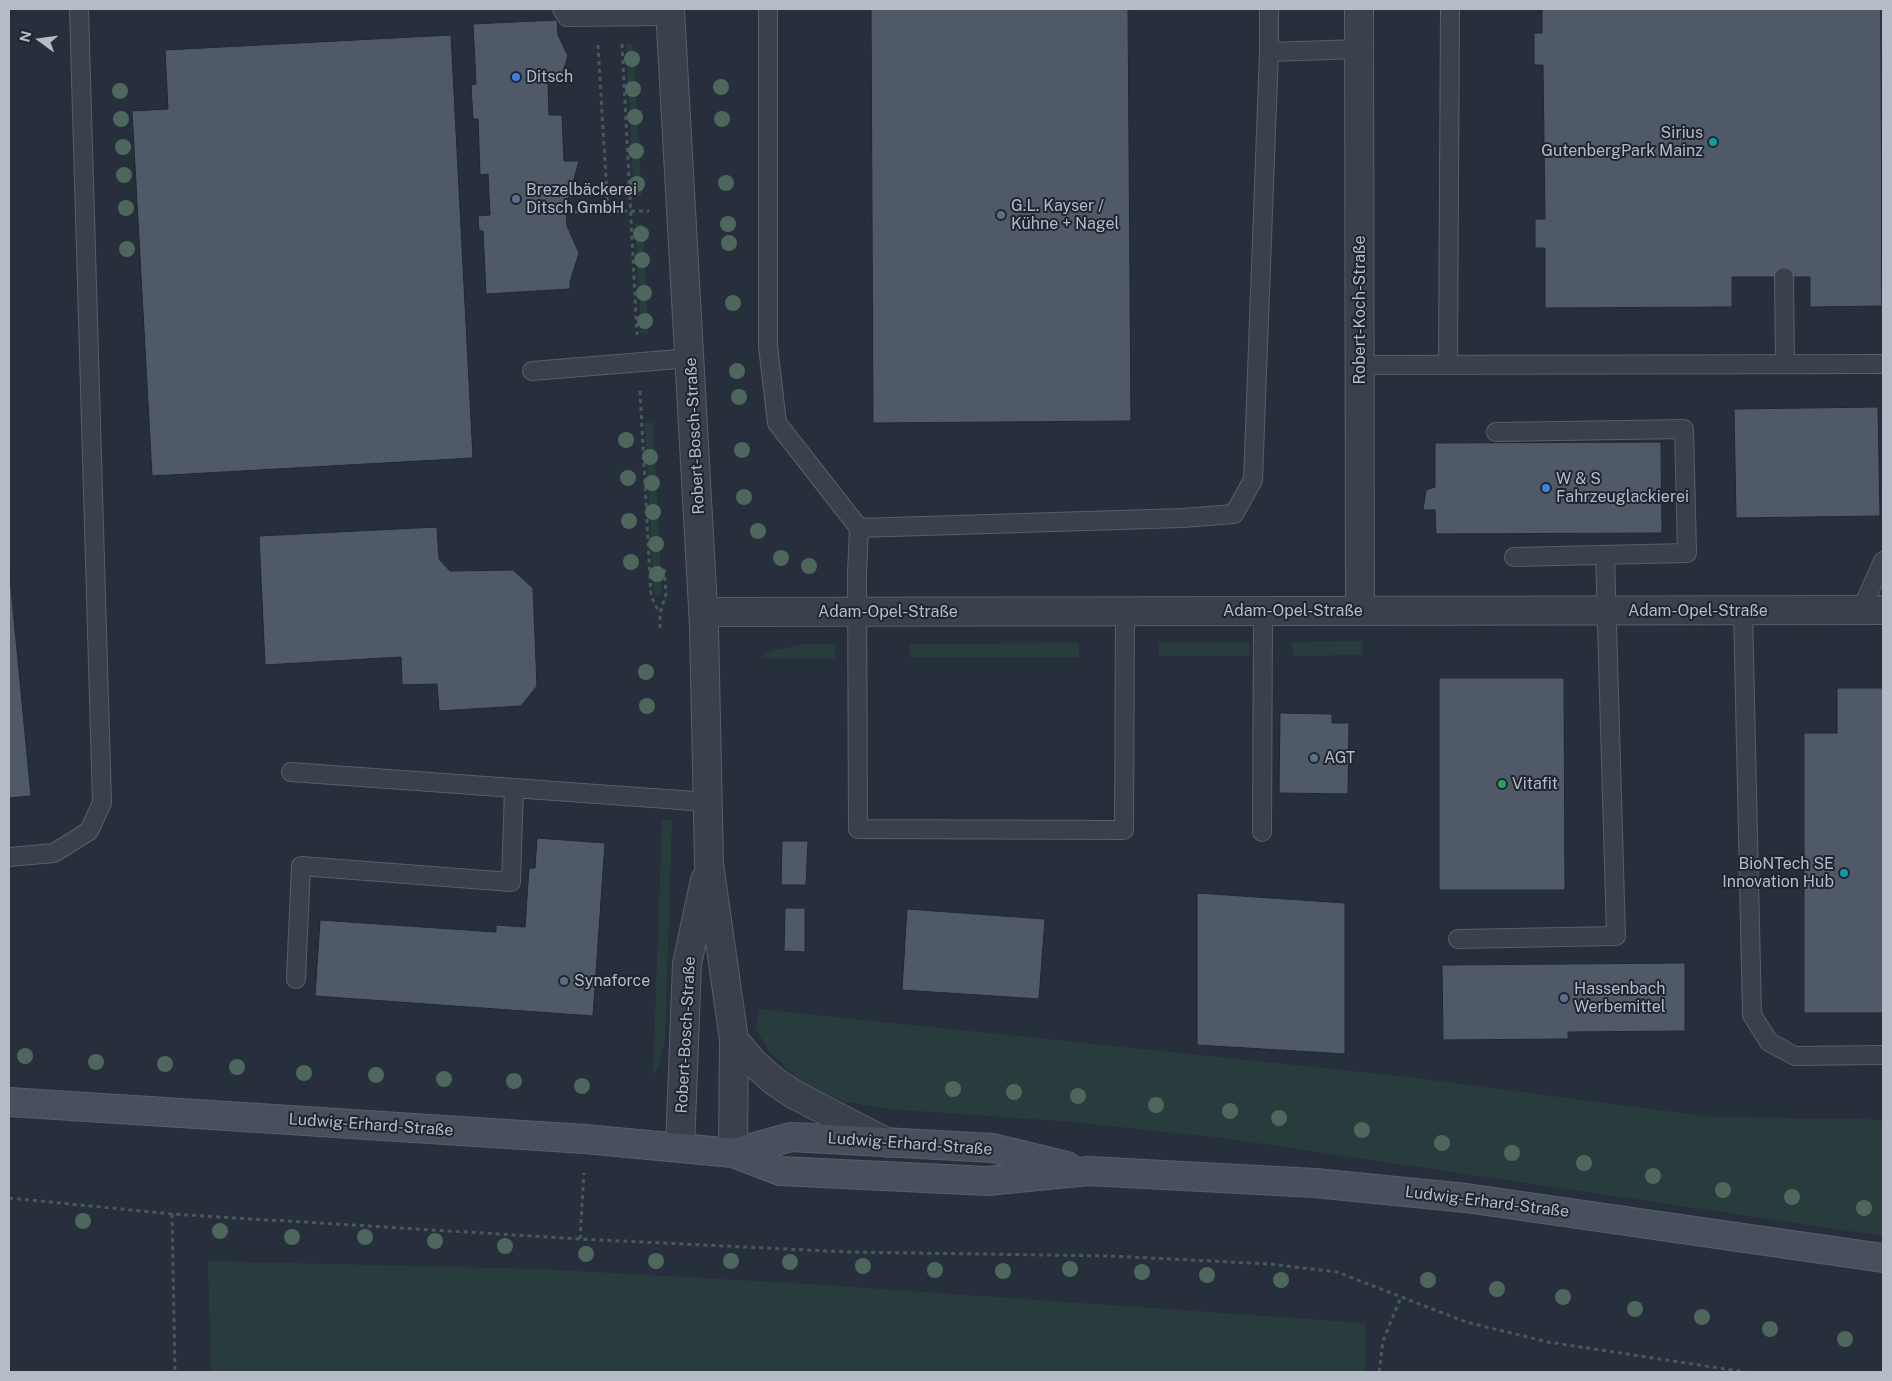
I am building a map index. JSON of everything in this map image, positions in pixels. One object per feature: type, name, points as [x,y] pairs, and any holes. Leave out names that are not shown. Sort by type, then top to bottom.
[{"type":"main road","name":"Ludwig-Erhard-Straße","points":[[9,1102],[585,1139],[733,1153],[780,1171],[987,1181],[1088,1170],[1315,1183],[1466,1198],[1883,1258]]},
{"type":"main road","name":"Ludwig-Erhard-Straße","points":[[733,1153],[791,1136],[993,1148],[1088,1170]]},
{"type":"street","name":"Robert-Koch-Straße","points":[[1359,9],[1360,611]]},
{"type":"street","name":"Robert-Bosch-Straße","points":[[670,12],[691,358],[703,612],[709,864],[734,1040],[733,1153]]},
{"type":"street","name":"Adam-Opel-Straße","points":[[703,612],[1872,610]]},
{"type":"street","name":"Robert-Bosch-Straße","points":[[680,1148],[687,964],[709,864]]},
{"type":"street","points":[[734,1040],[752,1061],[774,1081],[794,1095],[888,1143]]},
{"type":"lane","points":[[9,858],[54,853],[89,831],[102,803],[79,9]]},
{"type":"lane","points":[[562,9],[567,17],[621,17],[670,12]]},
{"type":"lane","points":[[768,9],[768,346],[776,423],[860,528],[858,830],[1124,830],[1125,611]]},
{"type":"lane","points":[[860,528],[1183,518],[1234,514],[1253,480],[1269,9]]},
{"type":"lane","points":[[1448,364],[1450,9]]},
{"type":"lane","points":[[1268,52],[1359,49]]},
{"type":"lane","points":[[1784,277],[1785,364]]},
{"type":"lane","points":[[532,371],[639,364],[691,358]]},
{"type":"lane","points":[[1361,364],[1883,364]]},
{"type":"lane","points":[[1496,432],[1684,429],[1687,553],[1514,557]]},
{"type":"lane","points":[[1458,939],[1616,936],[1605,555]]},
{"type":"lane","points":[[1872,610],[1883,561]]},
{"type":"lane","points":[[1743,610],[1752,1015],[1769,1042],[1795,1056],[1883,1055]]},
{"type":"lane","points":[[1262,611],[1262,832]]},
{"type":"lane","points":[[291,772],[708,802]]},
{"type":"lane","points":[[296,980],[302,866],[511,882],[514,788]]},
{"type":"path","points":[[596,17],[608,212]]},
{"type":"path","points":[[621,17],[650,596],[660,613],[660,628]]},
{"type":"path","points":[[567,212],[649,211]]},
{"type":"path","points":[[580,1239],[584,1173]]},
{"type":"path","points":[[9,1198],[172,1214],[580,1239],[850,1252],[1111,1256],[1270,1264],[1337,1272],[1466,1322],[1548,1342],[1745,1372]]},
{"type":"path","points":[[172,1214],[175,1372]]},
{"type":"path","points":[[1379,1372],[1383,1340],[1401,1297]]},
{"type":"shaded area","points":[[626,44],[633,44],[642,197],[634,197]]},
{"type":"shaded area","points":[[635,224],[643,224],[648,333],[641,333]]},
{"type":"shaded area","points":[[645,423],[653,423],[662,595],[654,595]]},
{"type":"shaded area","points":[[1363,641],[1362,655],[1293,656],[1292,642]]},
{"type":"shaded area","points":[[1250,642],[1250,656],[1159,656],[1159,643]]},
{"type":"shaded area","points":[[1079,643],[1079,657],[910,657],[910,644]]},
{"type":"shaded area","points":[[804,644],[836,644],[835,658],[760,658],[771,651]]},
{"type":"shaded area","points":[[662,819],[672,820],[665,1040],[659,1065],[653,1077]]},
{"type":"shaded area","points":[[759,1009],[1400,1076],[1712,1117],[1867,1119],[1883,1121],[1883,1236],[1223,1138],[1073,1122],[890,1109],[842,1101],[803,1084],[769,1051],[755,1028]]},
{"type":"shaded area","points":[[208,1261],[539,1269],[810,1284],[1365,1323],[1365,1372],[211,1372]]},
{"type":"building","name":"G.L. Kayser / Kühne + Nagel","points":[[871,9],[1128,9],[1131,421],[873,423]]},
{"type":"building","name":"Sirius GutenbergPark Mainz","points":[[1542,9],[1881,9],[1882,306],[1810,307],[1810,277],[1732,277],[1732,307],[1545,308],[1545,248],[1535,248],[1535,219],[1545,219],[1543,65],[1534,65],[1534,33],[1542,33]]},
{"type":"building","points":[[1881,9],[1883,9],[1882,306]]},
{"type":"building","points":[[557,20],[558,35],[568,56],[560,81],[548,82],[549,115],[562,115],[564,161],[579,161],[566,207],[567,226],[579,253],[570,282],[570,289],[486,294],[483,231],[479,231],[478,216],[490,215],[488,174],[480,175],[478,119],[473,119],[471,85],[476,84],[473,24]]},
{"type":"building","points":[[451,35],[473,458],[152,476],[132,111],[168,109],[165,50]]},
{"type":"building","points":[[1878,407],[1880,516],[1736,518],[1734,409]]},
{"type":"building","name":"W & S Fahrzeuglackierei","points":[[1661,442],[1662,533],[1436,534],[1435,510],[1423,510],[1426,490],[1435,487],[1435,443]]},
{"type":"building","points":[[437,527],[439,559],[450,571],[513,570],[533,588],[537,686],[521,706],[439,711],[437,684],[402,685],[401,657],[265,665],[259,536]]},
{"type":"building","points":[[9,567],[31,796],[9,798]]},
{"type":"building","name":"Vitafit","points":[[1439,678],[1564,678],[1565,890],[1439,890]]},
{"type":"building","name":"BioNTech SE Innovation Hub","points":[[1837,688],[1883,688],[1883,1013],[1804,1013],[1804,733],[1837,733]]},
{"type":"building","name":"AGT","points":[[1280,713],[1332,714],[1332,723],[1349,723],[1348,794],[1279,793]]},
{"type":"building","points":[[537,838],[605,843],[593,1016],[315,996],[320,920],[496,932],[496,925],[525,927],[529,868],[535,868]]},
{"type":"building","points":[[782,841],[808,841],[806,885],[781,885]]},
{"type":"building","points":[[1197,893],[1345,903],[1345,1054],[1197,1045]]},
{"type":"building","points":[[785,908],[805,908],[805,952],[784,951]]},
{"type":"building","points":[[907,909],[1045,919],[1039,999],[902,990]]},
{"type":"building","name":"Hassenbach Werbemittel","points":[[1685,963],[1685,1031],[1568,1032],[1568,1039],[1443,1040],[1442,965]]},
{"type":"place","name":"Ditsch","points":[[516,77]]},
{"type":"place","name":"Sirius GutenbergPark Mainz","points":[[1713,142]]},
{"type":"place","name":"Brezelbäckerei Ditsch GmbH","points":[[516,199]]},
{"type":"place","name":"G.L. Kayser / Kühne + Nagel","points":[[1001,215]]},
{"type":"place","name":"W & S Fahrzeuglackierei","points":[[1546,488]]},
{"type":"place","name":"AGT","points":[[1314,758]]},
{"type":"place","name":"Vitafit","points":[[1502,784]]},
{"type":"place","name":"BioNTech SE Innovation Hub","points":[[1844,873]]},
{"type":"place","name":"Synaforce","points":[[564,981]]},
{"type":"place","name":"Hassenbach Werbemittel","points":[[1564,998]]}]
